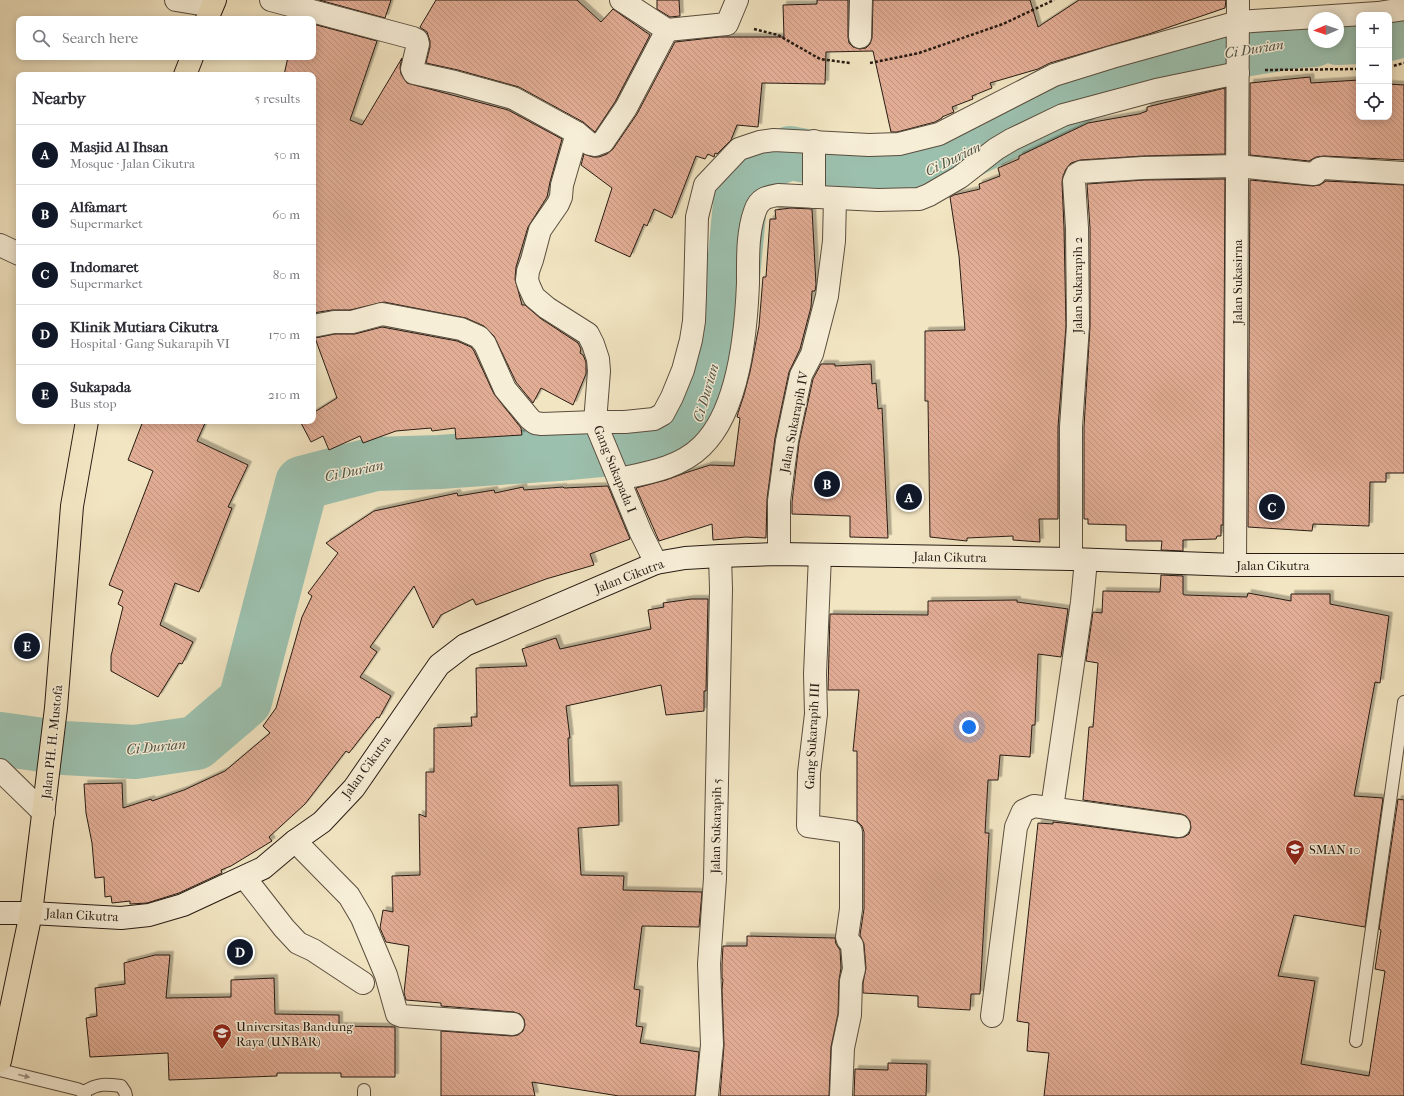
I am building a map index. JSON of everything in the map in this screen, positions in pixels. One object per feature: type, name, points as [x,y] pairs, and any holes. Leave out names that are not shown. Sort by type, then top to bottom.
[{"type":"highway","points":[[186,72],[191,60]]},
{"type":"highway","name":"Jalan PH. H. Mustofa","points":[[0,1061],[31,913],[56,708],[72,506],[86,424]]},
{"type":"street","points":[[176,0],[211,8]]},
{"type":"street","points":[[271,0],[413,38],[418,44],[412,69],[414,73],[455,82],[512,98],[577,133],[590,144],[595,145],[602,142],[626,108],[667,30]]},
{"type":"street","points":[[621,0],[667,30],[726,24],[737,0]]},
{"type":"street","points":[[860,36],[861,0]]},
{"type":"street","name":"Jalan Sukasirna","points":[[1235,565],[1238,0]]},
{"type":"street","points":[[316,325],[334,322],[352,322],[382,314],[461,329],[479,337],[486,344],[505,389],[535,423],[625,422],[654,419],[663,414],[672,397],[683,370],[691,340],[694,314],[697,216],[704,185],[736,152],[745,146],[774,140],[814,145],[899,144],[939,134],[1054,76],[1112,57],[1238,27],[1404,9]]},
{"type":"street","points":[[617,476],[660,470],[685,458],[702,446],[718,426],[729,403],[738,368],[745,329],[749,247],[755,212],[760,201],[769,196],[778,195],[821,195],[878,200],[919,199],[929,195],[960,177],[996,149],[1063,115],[1238,69]]},
{"type":"street","name":"Gang Sukapada I","points":[[577,133],[562,185],[561,197],[558,204],[540,230],[528,271],[527,280],[534,296],[547,308],[588,334],[593,344],[598,358],[599,371],[595,423],[641,533],[656,563]]},
{"type":"street","name":"Jalan Sukarapih IV","points":[[779,554],[779,501],[787,441],[801,375],[812,354],[827,296],[834,241],[821,195],[814,145]]},
{"type":"street","points":[[1238,166],[1313,174],[1322,168],[1404,173]]},
{"type":"street","name":"Jalan Sukarapih 2","points":[[1079,559],[1071,427],[1078,326],[1077,228],[1074,181],[1076,174],[1081,172],[1143,168],[1238,166]]},
{"type":"street","points":[[0,245],[16,253]]},
{"type":"street","name":"Jalan Cikutra","points":[[0,913],[31,913],[120,918],[149,915],[183,905],[245,878],[263,868],[295,841],[322,822],[354,788],[439,665],[465,645],[656,563],[685,558],[779,554],[1079,559],[1235,565],[1404,565]]},
{"type":"street","name":"Gang Sukarapih III","points":[[820,555],[815,674],[816,714],[810,772],[808,826],[851,832],[851,909],[847,937],[852,945],[854,969],[851,982],[850,1015],[843,1054],[841,1096]]},
{"type":"street","name":"Jalan Sukarapih 5","points":[[707,1096],[712,1045],[709,964],[715,878],[720,556]]},
{"type":"street","points":[[1052,808],[1082,602],[1079,559]]},
{"type":"street","points":[[0,770],[44,813]]},
{"type":"street","points":[[992,1016],[1016,826],[1023,811],[1034,806],[1179,826]]},
{"type":"street","points":[[295,841],[349,896],[362,918],[386,975],[397,1014],[402,1016],[513,1024]]},
{"type":"street","points":[[245,878],[284,928],[298,943],[313,950],[340,970],[363,983]]},
{"type":"lane","points":[[1356,1041],[1404,702]]},
{"type":"lane","points":[[0,1070],[85,1094],[93,1086],[103,1084],[121,1086],[126,1096]]},
{"type":"path","points":[[863,65],[918,53],[1003,24],[1054,0]]},
{"type":"path","points":[[726,24],[778,35],[820,58],[856,64]]},
{"type":"path","points":[[1392,66],[1404,63]]},
{"type":"path","points":[[1238,69],[1356,69]]},
{"type":"building","points":[[319,0],[391,0],[385,18]]},
{"type":"building","points":[[436,0],[577,0],[601,22],[613,9],[650,35],[615,102],[595,132],[583,122],[519,87],[458,70],[426,63],[430,41],[427,32],[420,27]]},
{"type":"building","points":[[657,0],[679,0],[680,16],[670,17],[657,9]]},
{"type":"building","points":[[817,0],[848,0],[849,43],[853,47],[860,49],[866,48],[870,44],[872,38],[873,0],[1030,0],[1038,27],[1079,0],[1226,0],[1225,8],[1149,34],[1050,63],[1038,69],[990,83],[992,88],[972,96],[973,99],[952,107],[954,112],[935,122],[897,132],[891,132],[873,51],[826,52],[825,84],[762,83],[758,127],[737,125],[731,140],[717,154],[715,153],[714,157],[708,154],[705,159],[696,156],[672,218],[654,209],[647,226],[644,224],[630,257],[595,241],[612,188],[581,165],[584,154],[599,157],[607,154],[613,149],[637,114],[675,42],[719,37],[784,37],[783,5],[817,4]]},
{"type":"building","points":[[316,25],[377,41],[350,120],[362,125],[402,58],[400,67],[401,74],[407,83],[508,110],[562,139],[547,197],[528,227],[516,267],[515,279],[522,305],[525,305],[540,318],[578,343],[581,349],[580,353],[583,355],[586,362],[586,374],[573,405],[541,388],[533,403],[516,382],[494,336],[484,326],[466,318],[384,302],[350,310],[332,310],[316,313],[316,72],[285,72],[287,60],[316,60]]},
{"type":"building","points":[[1310,77],[1311,83],[1356,80],[1356,120],[1392,120],[1392,84],[1404,85],[1404,160],[1324,156],[1316,157],[1309,161],[1250,155],[1250,83]]},
{"type":"building","points":[[1225,88],[1225,154],[1143,156],[1080,160],[1071,163],[1063,176],[1066,326],[1058,427],[1058,519],[1039,519],[1040,542],[1013,540],[1013,536],[967,538],[967,541],[930,537],[928,401],[925,401],[925,331],[965,330],[959,256],[950,197],[980,189],[979,184],[1000,176],[998,168],[1019,159],[1019,156],[1088,123],[1139,114],[1147,111],[1147,107]]},
{"type":"building","points":[[1225,179],[1223,525],[1221,525],[1221,536],[1217,536],[1216,539],[1183,540],[1183,551],[1161,550],[1162,541],[1126,541],[1126,525],[1088,524],[1088,519],[1084,519],[1084,427],[1090,326],[1090,228],[1087,184],[1144,180]]},
{"type":"building","points":[[1250,180],[1313,186],[1320,185],[1326,181],[1404,185],[1404,473],[1386,473],[1386,482],[1370,482],[1369,526],[1313,524],[1312,531],[1248,527]]},
{"type":"building","points":[[791,208],[812,209],[816,285],[815,291],[812,291],[811,307],[800,349],[789,372],[775,438],[767,499],[766,538],[746,537],[713,540],[712,524],[659,541],[636,488],[666,480],[710,465],[734,466],[740,418],[737,417],[750,372],[759,326],[763,277],[766,277],[770,219],[776,219],[775,210]]},
{"type":"building","points":[[382,327],[457,341],[471,347],[494,394],[521,428],[522,435],[456,439],[455,428],[432,431],[431,428],[396,431],[363,443],[360,436],[329,450],[323,436],[311,442],[302,424],[316,424],[316,411],[337,398],[316,338],[335,334],[355,334]]},
{"type":"building","points":[[821,364],[835,364],[835,366],[871,364],[872,384],[876,383],[878,409],[882,408],[888,538],[850,537],[850,516],[792,514],[799,443],[813,379]]},
{"type":"building","points":[[142,424],[205,424],[197,441],[248,465],[228,507],[232,508],[199,592],[175,583],[160,625],[193,642],[182,664],[179,663],[158,697],[111,671],[111,656],[123,607],[118,604],[123,591],[109,585],[153,471],[128,460]]},
{"type":"building","points":[[608,486],[630,539],[590,554],[594,565],[546,579],[476,605],[473,599],[441,615],[433,628],[414,586],[370,647],[377,652],[360,677],[391,696],[379,718],[377,717],[349,753],[346,751],[305,804],[269,837],[272,841],[231,866],[221,870],[222,873],[179,893],[147,903],[130,904],[130,901],[112,903],[111,896],[105,897],[104,877],[95,878],[92,843],[86,813],[84,784],[122,783],[123,808],[151,799],[152,801],[184,790],[225,771],[270,733],[263,726],[276,708],[302,617],[312,596],[308,593],[338,553],[326,543],[374,511],[457,493],[458,496],[494,490],[495,493],[523,487],[524,490]]},
{"type":"building","points":[[1161,575],[1183,576],[1183,594],[1185,595],[1247,597],[1248,593],[1291,601],[1291,594],[1330,594],[1330,604],[1389,616],[1380,683],[1375,682],[1354,796],[1383,798],[1365,927],[1294,915],[1278,976],[1315,981],[1301,1064],[1369,1076],[1385,971],[1375,969],[1381,930],[1379,929],[1398,799],[1404,800],[1404,1096],[1044,1096],[1049,1053],[1027,1051],[1029,1023],[1017,1021],[1038,823],[1053,824],[1053,822],[1072,824],[1177,838],[1184,837],[1189,834],[1191,828],[1190,821],[1186,816],[1181,814],[1083,800],[1089,727],[1093,727],[1098,663],[1086,661],[1093,612],[1102,613],[1103,591],[1160,592]]},
{"type":"building","points":[[691,599],[708,599],[706,691],[704,691],[704,711],[666,715],[661,685],[566,706],[570,738],[568,738],[570,786],[618,785],[619,825],[578,828],[581,875],[624,876],[623,890],[702,892],[699,927],[642,926],[634,989],[640,990],[636,1026],[643,1027],[640,1043],[699,1052],[695,1096],[619,1096],[532,1082],[535,1096],[441,1096],[441,1031],[512,1036],[518,1035],[523,1031],[525,1025],[524,1019],[520,1014],[514,1012],[441,1006],[441,1003],[406,1000],[404,993],[409,946],[386,942],[380,928],[383,910],[393,912],[392,876],[420,875],[419,814],[426,817],[426,772],[434,772],[434,728],[472,726],[471,717],[477,717],[476,668],[527,666],[522,649],[556,638],[560,649],[651,629],[648,610],[664,607],[663,603]]},
{"type":"building","points":[[1017,600],[1017,602],[1068,609],[1061,657],[1038,654],[1035,725],[1032,725],[1030,757],[1000,755],[998,780],[988,780],[985,833],[989,833],[980,994],[971,994],[970,1010],[918,1007],[918,996],[863,993],[866,968],[864,944],[860,935],[864,909],[864,832],[862,826],[857,821],[857,751],[853,751],[859,690],[828,690],[830,614],[928,615],[928,601]]},
{"type":"building","points":[[747,936],[835,938],[836,944],[840,950],[841,968],[839,980],[838,1014],[831,1047],[829,1096],[720,1096],[724,1045],[722,990],[723,946],[747,946]]},
{"type":"building","points":[[155,955],[170,955],[166,998],[231,997],[231,980],[274,978],[275,1014],[339,1015],[339,1026],[395,1027],[395,1077],[341,1077],[341,1073],[277,1073],[277,1076],[169,1080],[168,1053],[90,1057],[86,1018],[97,1016],[95,988],[125,984],[124,963]]},
{"type":"building","points":[[888,1063],[927,1064],[926,1096],[854,1096],[855,1069],[888,1070]]},
{"type":"waterway","name":"Ci Durian","points":[[1392,33],[1404,30]]},
{"type":"waterway","name":"Ci Durian","points":[[1344,38],[1356,37]]},
{"type":"waterway","name":"Ci Durian","points":[[0,739],[64,748],[135,752],[196,743],[245,701],[302,483],[375,464],[439,462],[558,454],[652,445],[696,428],[730,308],[743,172],[790,153],[917,177],[1136,68],[1308,40]]},
{"type":"place","name":"Alfamart","points":[[827,484]]},
{"type":"place","name":"Masjid Al Ihsan","points":[[909,497]]},
{"type":"place","name":"Indomaret","points":[[1272,507]]},
{"type":"place","name":"Sukapada","points":[[27,646]]},
{"type":"place","name":"SMAN 10","points":[[1295,866]]},
{"type":"place","name":"Klinik Mutiara Cikutra","points":[[240,952]]},
{"type":"place","name":"Universitas Bandung Raya (UNBAR)","points":[[222,1050]]}]
